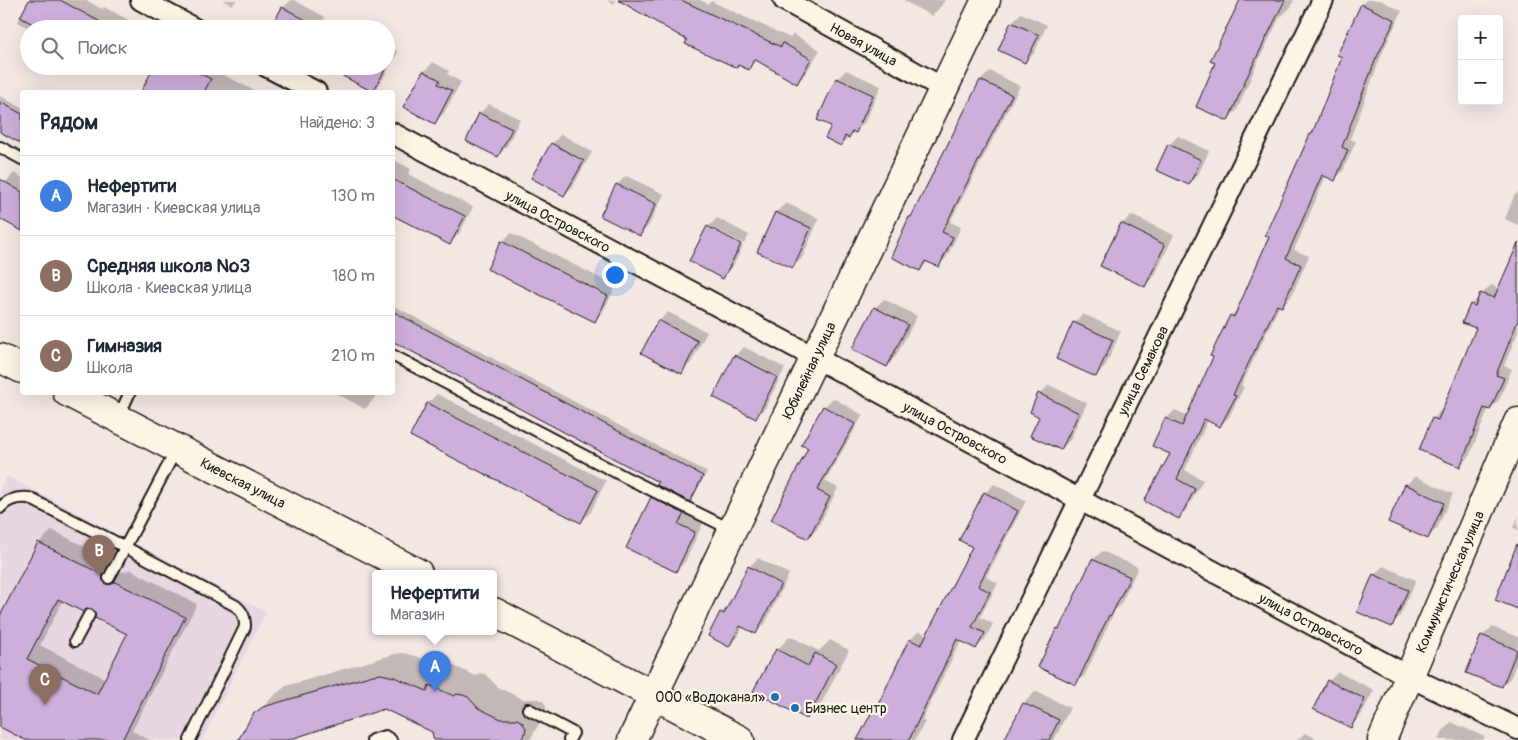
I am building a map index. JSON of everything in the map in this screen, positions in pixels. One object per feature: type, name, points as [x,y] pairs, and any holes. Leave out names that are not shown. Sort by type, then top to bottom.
[{"type":"street","points":[[141,0],[179,20]]},
{"type":"street","name":"Новая улица","points":[[784,0],[943,88]]},
{"type":"street","name":"Юбилейная улица","points":[[632,740],[986,0]]},
{"type":"street","name":"улица Семакова","points":[[963,740],[1323,0]]},
{"type":"street","points":[[283,75],[312,90]]},
{"type":"street","name":"улица Островского","points":[[395,135],[1410,677],[1518,729]]},
{"type":"street","points":[[0,358],[20,369]]},
{"type":"street","name":"Киевская улица","points":[[73,395],[412,570]]},
{"type":"street","name":"Коммунистическая улица","points":[[1382,740],[1518,422]]},
{"type":"street","points":[[497,614],[740,740]]},
{"type":"lane","points":[[0,147],[20,158]]},
{"type":"lane","points":[[395,357],[732,530]]},
{"type":"lane","points":[[118,418],[129,395]]},
{"type":"lane","points":[[109,578],[177,449]]},
{"type":"lane","points":[[0,508],[11,500],[20,497],[29,498],[236,606],[242,612],[245,627],[190,740]]},
{"type":"lane","points":[[75,641],[89,615]]},
{"type":"lane","points":[[528,709],[572,733],[569,740]]},
{"type":"lane","points":[[372,740],[385,736],[391,740]]},
{"type":"shaded area","points":[[7,476],[266,612],[202,740],[0,740],[0,489]]},
{"type":"building","points":[[29,0],[60,0],[97,20],[26,20],[20,17]]},
{"type":"building","points":[[618,0],[681,0],[781,47],[783,43],[811,59],[797,84],[754,59],[749,70],[738,65],[737,68],[685,44],[687,40]]},
{"type":"building","points":[[1240,0],[1285,0],[1246,79],[1228,121],[1196,107],[1215,63],[1210,61]]},
{"type":"building","points":[[1361,4],[1395,20],[1375,61],[1342,147],[1348,150],[1335,181],[1322,175],[1286,258],[1301,265],[1282,307],[1277,305],[1233,395],[1236,396],[1220,427],[1204,419],[1177,479],[1195,489],[1179,519],[1144,501],[1170,454],[1152,446],[1165,418],[1182,426],[1213,357],[1210,356],[1230,315],[1234,317],[1269,237],[1265,235],[1310,134],[1312,134],[1342,57],[1337,55]]},
{"type":"building","points":[[282,7],[306,20],[275,20]]},
{"type":"building","points":[[1011,22],[1039,35],[1025,63],[998,50]]},
{"type":"building","points":[[423,71],[440,80],[438,84],[452,91],[435,124],[403,107]]},
{"type":"building","points":[[150,75],[203,75],[211,79],[205,90],[142,90]]},
{"type":"building","points":[[341,75],[382,75],[374,90],[369,90]]},
{"type":"building","points":[[836,78],[873,95],[856,133],[852,131],[849,138],[845,136],[841,146],[825,138],[831,126],[817,120]]},
{"type":"building","points":[[980,80],[1012,95],[942,232],[953,237],[939,267],[925,261],[920,271],[891,257],[909,217],[911,217]]},
{"type":"building","points":[[0,102],[20,113],[20,143],[0,132]]},
{"type":"building","points":[[479,113],[512,129],[498,157],[466,141]]},
{"type":"building","points":[[551,143],[584,161],[564,196],[531,178]]},
{"type":"building","points":[[1168,144],[1201,160],[1189,185],[1156,170]]},
{"type":"building","points":[[0,179],[20,191],[20,230],[0,219]]},
{"type":"building","points":[[395,181],[465,216],[450,245],[395,217]]},
{"type":"building","points":[[616,184],[656,204],[640,236],[600,216]]},
{"type":"building","points":[[775,212],[811,228],[793,268],[757,252]]},
{"type":"building","points":[[1121,223],[1165,245],[1145,287],[1100,266]]},
{"type":"building","points":[[707,226],[741,244],[723,279],[689,261]]},
{"type":"building","points":[[501,241],[608,296],[595,322],[487,269]]},
{"type":"building","points":[[1518,243],[1518,320],[1496,375],[1504,378],[1490,410],[1484,408],[1460,467],[1419,450],[1432,418],[1438,420],[1476,328],[1462,323],[1470,304],[1475,306],[1480,293],[1494,298]]},
{"type":"building","points":[[874,307],[908,325],[887,367],[852,349]]},
{"type":"building","points":[[395,313],[703,476],[690,502],[657,485],[658,482],[395,343]]},
{"type":"building","points":[[658,320],[698,341],[682,374],[641,353]]},
{"type":"building","points":[[1073,322],[1113,340],[1096,377],[1056,359]]},
{"type":"building","points":[[734,355],[777,377],[756,419],[713,397]]},
{"type":"building","points":[[1038,393],[1079,413],[1061,450],[1030,436],[1039,417],[1030,412]]},
{"type":"building","points":[[427,403],[598,490],[581,523],[410,436]]},
{"type":"building","points":[[823,406],[855,424],[817,490],[830,497],[808,539],[771,520],[808,448],[801,445]]},
{"type":"building","points":[[1405,484],[1444,503],[1428,539],[1388,522]]},
{"type":"building","points":[[984,492],[1018,511],[978,586],[990,592],[972,627],[985,633],[976,649],[957,639],[909,740],[857,740],[874,708],[876,709],[909,639],[921,645],[972,547],[959,540]]},
{"type":"building","points":[[651,497],[684,514],[678,524],[695,532],[676,572],[626,548]]},
{"type":"building","points":[[38,542],[103,575],[103,581],[106,584],[115,582],[185,617],[122,740],[25,740],[0,727],[0,616]],"holes":[[[58,599],[83,612],[86,609],[92,609],[95,612],[95,618],[127,634],[97,694],[27,659]]]},
{"type":"building","points":[[1518,544],[1518,609],[1495,600]]},
{"type":"building","points":[[1092,559],[1130,577],[1111,616],[1109,615],[1076,685],[1038,667],[1057,628],[1059,629]]},
{"type":"building","points":[[748,566],[781,584],[756,634],[740,626],[729,647],[708,636],[720,612],[724,614]]},
{"type":"building","points":[[1373,574],[1408,590],[1392,627],[1357,612]]},
{"type":"building","points":[[1481,635],[1517,650],[1502,687],[1466,673]]},
{"type":"building","points":[[776,649],[808,666],[815,653],[836,664],[807,719],[753,691]]},
{"type":"building","points":[[381,674],[394,677],[427,691],[429,685],[454,696],[457,694],[468,697],[478,708],[501,719],[517,719],[522,722],[526,728],[525,733],[521,740],[434,740],[432,732],[384,709],[288,740],[238,740],[253,714],[263,707]]},
{"type":"building","points":[[1327,680],[1365,699],[1351,728],[1313,709]]},
{"type":"building","points":[[1023,703],[1059,720],[1049,740],[1004,740]]},
{"type":"place","name":"Средняя школа №3","points":[[99,576]]},
{"type":"place","name":"Нефертити","points":[[435,692]]},
{"type":"place","name":"ООО «Водоканал»","points":[[775,697]]},
{"type":"place","name":"Гимназия","points":[[45,705]]},
{"type":"place","name":"Бизнес центр","points":[[795,708]]}]
